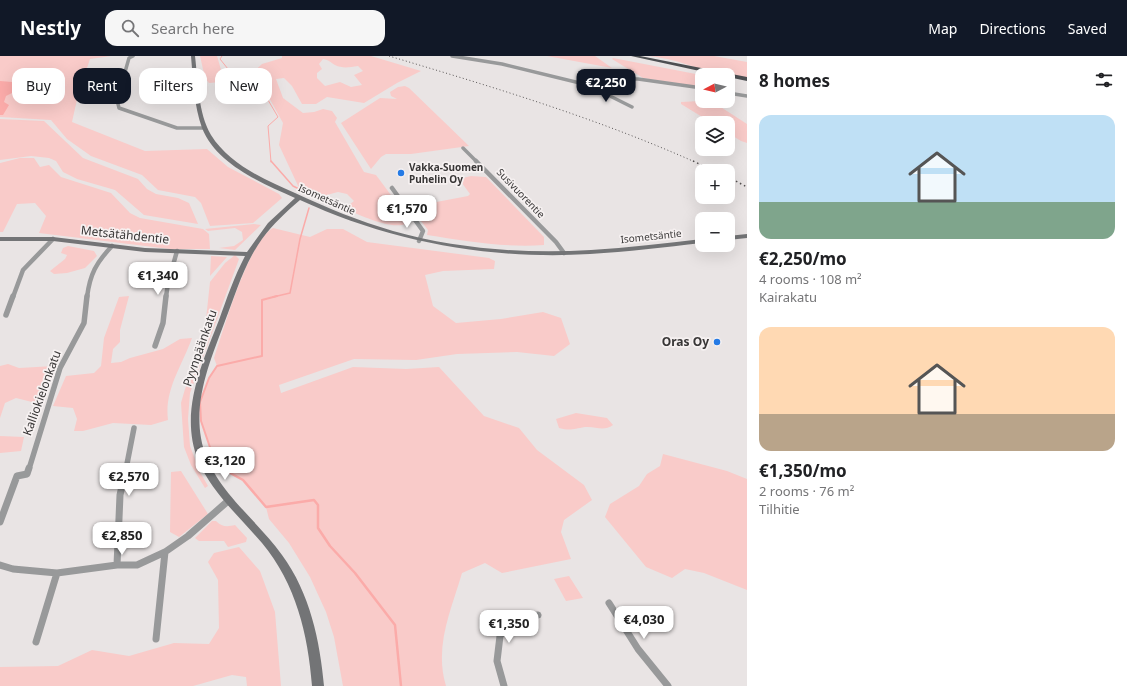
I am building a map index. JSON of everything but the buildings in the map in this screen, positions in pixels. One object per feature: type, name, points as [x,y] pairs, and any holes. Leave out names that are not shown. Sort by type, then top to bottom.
[{"type":"highway","points":[[624,56],[695,69]]},
{"type":"highway","points":[[633,56],[695,69]]},
{"type":"highway","points":[[735,77],[745,79]]},
{"type":"main road","name":"Isometsäntie","points":[[193,56],[205,128],[218,148],[234,162],[253,174],[299,198],[361,224],[419,241],[477,249],[564,253],[695,241]]},
{"type":"main road","name":"Pyynpäänkatu","points":[[299,198],[270,225],[248,254],[202,376],[195,413],[198,445],[216,487],[279,559],[301,600],[309,624],[315,652],[318,686]]},
{"type":"main road","points":[[735,237],[747,236]]},
{"type":"main road","name":"Metsätähdentie","points":[[0,239],[53,239],[112,246],[177,251],[248,254]]},
{"type":"street","points":[[132,56],[129,58],[117,100],[117,105],[119,108],[177,128],[205,128]]},
{"type":"street","points":[[452,56],[502,64],[588,85],[632,107]]},
{"type":"street","points":[[588,85],[638,79],[695,87]]},
{"type":"street","points":[[735,93],[747,96]]},
{"type":"street","name":"Susivuorentie","points":[[463,148],[556,242],[564,253]]},
{"type":"street","points":[[392,188],[423,231],[419,241]]},
{"type":"street","points":[[6,316],[23,270],[53,239]]},
{"type":"street","name":"Kalliokielonkatu","points":[[0,522],[17,476],[28,474],[60,368],[84,323],[89,280],[99,260],[112,246]]},
{"type":"street","points":[[155,346],[163,323],[168,284],[177,251]]},
{"type":"street","points":[[117,565],[120,495],[134,428]]},
{"type":"street","points":[[0,565],[13,569],[57,573],[117,565],[138,565],[165,552],[188,536],[228,501]]},
{"type":"street","points":[[156,639],[165,552]]},
{"type":"street","points":[[36,642],[57,573]]},
{"type":"street","points":[[609,603],[638,649],[668,686]]},
{"type":"street","points":[[504,686],[497,661],[500,636],[511,621],[538,615]]},
{"type":"shaded area","points":[[0,56],[111,56],[90,59],[87,68],[73,68],[73,104],[76,104],[72,122],[145,151],[207,149],[228,167],[279,194],[282,198],[253,223],[210,226],[201,203],[195,197],[158,190],[142,175],[91,156],[67,139],[51,120],[0,117]]},
{"type":"shaded area","points":[[200,56],[217,56],[221,68],[215,68],[215,82],[209,83],[207,80],[207,68],[203,68]]},
{"type":"shaded area","points":[[282,56],[371,56],[421,71],[397,83],[364,103],[327,97],[316,104],[302,104],[292,86],[284,78],[276,79],[283,98],[303,113],[323,109],[332,111],[337,118],[335,122],[364,172],[376,175],[408,218],[406,224],[391,225],[383,223],[342,208],[354,201],[347,194],[338,192],[319,197],[300,190],[279,145],[283,123],[272,103],[272,68],[258,68],[262,64],[282,58]],"holes":[[[323,59],[341,67],[358,66],[363,71],[354,75],[362,85],[351,87],[340,82],[325,86],[317,78],[317,73],[322,69],[319,64]]]},
{"type":"shaded area","points":[[547,56],[595,56],[612,68]]},
{"type":"shaded area","points":[[649,56],[714,56],[747,62],[747,78],[735,76],[735,68],[697,68],[673,60]]},
{"type":"shaded area","points":[[612,59],[695,74],[695,86],[643,78]]},
{"type":"shaded area","points":[[0,81],[12,82],[12,93],[6,96],[4,102],[9,105],[3,115],[0,115]]},
{"type":"shaded area","points":[[405,86],[409,88],[469,146],[411,154],[386,154],[381,157],[371,169],[341,123],[380,98],[397,99],[391,96],[390,92],[398,87]]},
{"type":"shaded area","points":[[695,101],[695,108],[722,108],[735,116],[701,116],[681,104],[681,102]]},
{"type":"shaded area","points":[[735,116],[747,124],[747,143],[735,137]]},
{"type":"shaded area","points":[[0,119],[44,121],[83,158],[138,179],[147,189],[156,194],[178,198],[189,203],[198,224],[144,215],[115,190],[77,179],[63,172],[56,161],[49,158],[31,156],[0,160]]},
{"type":"shaded area","points":[[20,158],[34,158],[40,167],[49,165],[61,177],[111,193],[130,213],[140,218],[203,229],[209,234],[210,249],[170,249],[39,233],[46,216],[35,203],[17,204],[3,232],[0,232],[0,163]]},
{"type":"shaded area","points":[[471,176],[486,177],[544,237],[544,245],[500,245],[427,235],[428,230],[410,207],[468,196],[470,194],[459,179]]},
{"type":"shaded area","points":[[254,224],[261,225],[235,250],[219,248],[234,246],[243,240],[242,232],[235,228],[208,231],[205,229]]},
{"type":"shaded area","points":[[273,228],[310,237],[327,229],[343,229],[367,242],[489,258],[495,261],[494,269],[443,271],[425,275],[433,306],[456,323],[501,319],[543,312],[561,318],[570,344],[554,356],[517,352],[457,354],[416,360],[354,359],[279,385],[281,393],[353,367],[406,369],[439,367],[484,416],[519,428],[537,450],[584,485],[592,500],[564,520],[561,532],[571,559],[502,573],[485,563],[462,573],[445,629],[443,643],[442,657],[446,686],[343,686],[334,637],[326,612],[310,577],[289,543],[269,519],[266,507],[243,480],[224,470],[215,462],[201,421],[200,402],[209,378],[217,366],[214,358],[238,287],[255,250],[264,236]]},
{"type":"shaded area","points":[[68,246],[94,251],[97,256],[85,268],[67,273],[54,274],[50,271],[65,259],[67,255],[61,253],[63,248]]},
{"type":"shaded area","points":[[235,255],[239,259],[190,393],[188,419],[190,446],[200,472],[208,486],[205,488],[191,465],[184,447],[181,403],[185,389],[197,363],[204,338],[210,282],[225,263]]},
{"type":"shaded area","points":[[211,256],[227,257],[210,276]]},
{"type":"shaded area","points":[[129,296],[120,330],[120,342],[113,349],[111,363],[121,362],[163,349],[180,339],[192,338],[171,388],[167,409],[168,420],[151,425],[113,423],[83,431],[74,431],[77,419],[73,408],[53,406],[66,376],[94,373],[101,366],[104,338],[119,297]]},
{"type":"shaded area","points":[[8,364],[19,368],[54,366],[45,398],[32,402],[16,398],[5,403],[0,418],[0,366]]},
{"type":"shaded area","points":[[576,413],[607,418],[613,425],[606,428],[585,427],[569,430],[559,428],[556,419]]},
{"type":"shaded area","points":[[0,436],[24,437],[21,451],[0,453]]},
{"type":"shaded area","points":[[663,454],[727,471],[747,479],[747,590],[704,573],[685,569],[672,578],[646,567],[605,517],[610,504],[639,486],[647,474],[660,466]]},
{"type":"shaded area","points":[[181,471],[208,514],[179,537],[170,532],[171,472]]},
{"type":"shaded area","points":[[212,521],[216,521],[225,526],[235,525],[247,538],[246,542],[228,547],[224,541],[199,541],[195,538]]},
{"type":"shaded area","points":[[239,547],[260,571],[275,612],[281,686],[247,686],[246,677],[232,675],[193,686],[0,686],[0,667],[58,666],[92,650],[129,656],[174,643],[209,644],[219,628],[218,580],[208,562],[214,553]]},
{"type":"shaded area","points":[[569,576],[583,598],[566,601],[554,579]]},
{"type":"waterway","points":[[222,56],[220,59],[232,74],[242,75],[241,81],[258,83],[278,117],[268,126],[271,162]]},
{"type":"waterway","points":[[271,161],[293,186],[317,198]]},
{"type":"waterway","points":[[275,296],[290,293],[300,239],[309,208]]},
{"type":"waterway","points":[[221,468],[215,462],[201,421],[200,402],[209,378],[217,366],[262,356],[262,300],[275,296]]},
{"type":"waterway","points":[[221,468],[243,480],[266,507],[314,500],[318,505],[318,528],[330,546],[355,573],[395,625],[401,686]]},
{"type":"railway","points":[[389,56],[582,117],[695,162]]},
{"type":"railway","points":[[693,161],[699,164]]},
{"type":"railway","points":[[735,181],[747,187]]},
{"type":"place","name":"Vakka-Suomen Puhelin Oy","points":[[401,173]]},
{"type":"place","name":"Oras Oy","points":[[717,342]]}]
